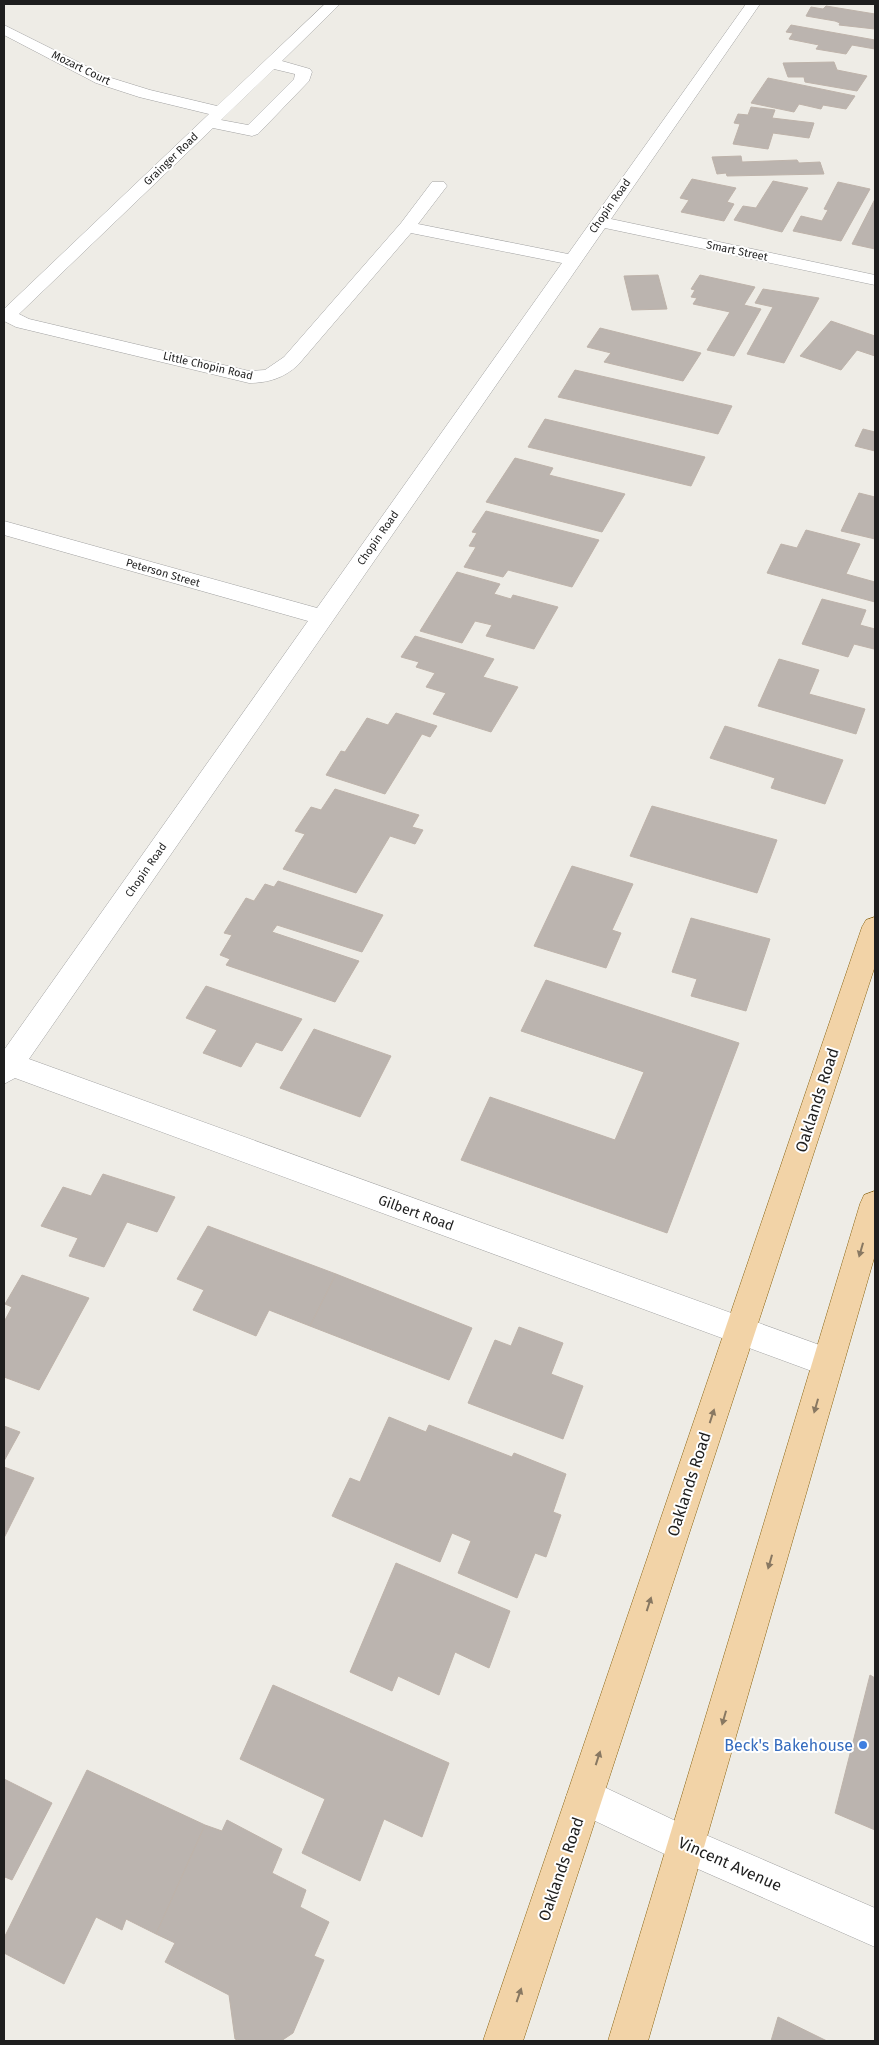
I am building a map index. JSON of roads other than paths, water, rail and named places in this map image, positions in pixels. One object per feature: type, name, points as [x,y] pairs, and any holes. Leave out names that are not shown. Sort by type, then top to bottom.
[{"type":"main road","name":"Oaklands Road","points":[[503,2041],[875,927]]},
{"type":"main road","points":[[628,2041],[875,1204]]},
{"type":"street","name":"Grainger Road","points":[[9,314],[333,4]]},
{"type":"street","name":"Chopin Road","points":[[6,1066],[753,4]]},
{"type":"street","name":"Mozart Court","points":[[4,29],[102,80],[252,131],[301,81],[304,72],[270,63]]},
{"type":"street","name":"Little Chopin Road","points":[[9,314],[16,321],[51,330],[249,377],[270,376],[284,368],[291,361],[407,226],[438,186]]},
{"type":"street","name":"Smart Street","points":[[599,222],[875,280]]},
{"type":"street","points":[[407,226],[573,260]]},
{"type":"street","name":"Peterson Street","points":[[4,528],[322,617]]},
{"type":"street","name":"Gilbert Road","points":[[6,1066],[828,1362]]},
{"type":"street","name":"Vincent Avenue","points":[[585,1797],[686,1845],[875,1928]]},
{"type":"place","name":"Beck's Bakehouse","points":[[863,1745]]}]
